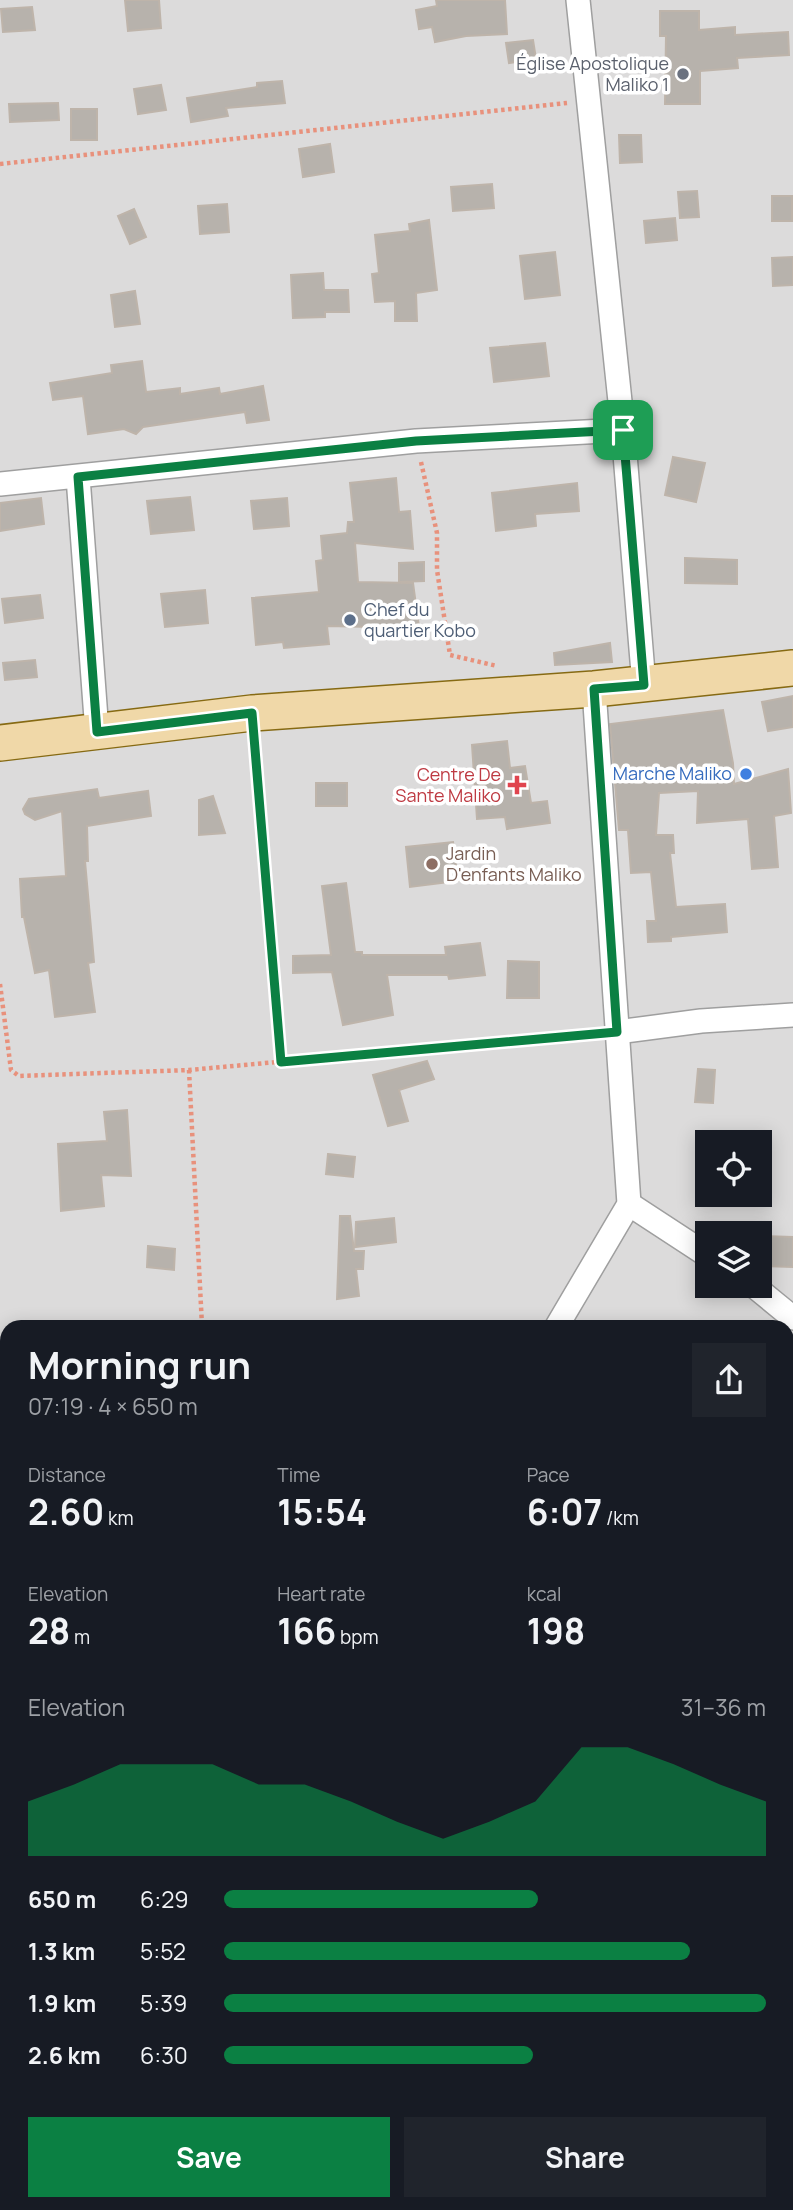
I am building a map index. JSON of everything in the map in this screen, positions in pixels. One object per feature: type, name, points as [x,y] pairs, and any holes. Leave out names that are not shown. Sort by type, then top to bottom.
[{"type":"main road","points":[[0,743],[252,713],[644,685],[793,668]]},
{"type":"street","points":[[578,0],[623,430],[644,685]]},
{"type":"street","points":[[0,484],[416,441],[623,430]]},
{"type":"street","points":[[78,477],[97,732]]},
{"type":"street","points":[[561,1320],[629,1204],[594,689]]},
{"type":"street","points":[[617,1032],[701,1021],[793,1015]]},
{"type":"street","points":[[629,1204],[695,1247]]},
{"type":"street","points":[[769,1298],[793,1318]]},
{"type":"path","points":[[0,164],[589,101]]},
{"type":"path","points":[[416,441],[437,533],[437,569],[450,655],[502,667]]},
{"type":"path","points":[[252,713],[281,1062]]},
{"type":"path","points":[[0,984],[11,1070],[19,1076],[189,1070],[617,1032]]},
{"type":"path","points":[[189,1070],[202,1320]]},
{"type":"shaded area","points":[[0,0],[793,0],[793,1320],[0,1320]]},
{"type":"building","points":[[125,0],[159,0],[161,28],[128,31]]},
{"type":"building","points":[[436,0],[505,0],[507,34],[466,36],[435,42],[432,27],[419,29],[416,10],[437,6]]},
{"type":"building","points":[[32,7],[35,30],[3,32],[1,9]]},
{"type":"building","points":[[660,11],[699,11],[699,30],[735,27],[735,35],[788,32],[789,55],[737,58],[738,68],[700,71],[700,104],[665,104],[666,36],[660,36]]},
{"type":"building","points":[[533,40],[536,59],[509,63],[506,43]]},
{"type":"building","points":[[282,81],[285,103],[226,108],[228,116],[191,122],[187,98],[257,87],[257,83]]},
{"type":"building","points":[[161,85],[166,110],[138,114],[134,89]]},
{"type":"building","points":[[58,103],[59,120],[10,122],[9,104]]},
{"type":"building","points":[[71,109],[97,109],[97,140],[71,140]]},
{"type":"building","points":[[619,135],[641,135],[642,162],[620,163]]},
{"type":"building","points":[[330,144],[334,172],[303,177],[299,149]]},
{"type":"building","points":[[492,184],[494,208],[453,211],[451,187]]},
{"type":"building","points":[[697,191],[699,217],[680,218],[678,192]]},
{"type":"building","points":[[772,196],[792,196],[792,221],[772,221]]},
{"type":"building","points":[[227,204],[229,232],[200,234],[198,206]]},
{"type":"building","points":[[134,209],[146,237],[130,244],[118,216]]},
{"type":"building","points":[[675,218],[677,240],[646,243],[644,221]]},
{"type":"building","points":[[429,220],[437,290],[416,293],[417,321],[395,321],[395,301],[375,302],[372,274],[379,273],[375,235],[410,231],[409,224]]},
{"type":"building","points":[[555,252],[560,295],[525,299],[520,256]]},
{"type":"building","points":[[793,257],[793,285],[773,286],[772,258]]},
{"type":"building","points":[[323,273],[324,290],[348,290],[349,312],[325,312],[325,317],[293,318],[291,275]]},
{"type":"building","points":[[135,291],[140,324],[115,327],[111,295]]},
{"type":"building","points":[[545,343],[549,376],[494,382],[490,348]]},
{"type":"building","points":[[142,361],[146,392],[180,388],[180,394],[219,388],[220,394],[263,386],[269,420],[247,423],[245,412],[143,427],[136,434],[124,429],[88,434],[83,396],[53,400],[50,383],[112,373],[111,365]]},
{"type":"building","points":[[673,457],[705,463],[696,502],[665,495]]},
{"type":"building","points":[[396,478],[399,512],[410,511],[413,549],[355,543],[358,582],[413,583],[420,634],[375,639],[373,627],[327,626],[329,644],[284,648],[283,642],[256,645],[252,598],[319,592],[316,561],[323,560],[321,536],[347,533],[348,522],[354,522],[350,483]]},
{"type":"building","points":[[577,483],[579,511],[535,514],[536,526],[496,531],[492,493]]},
{"type":"building","points":[[190,497],[194,530],[151,534],[147,501]]},
{"type":"building","points":[[41,498],[44,524],[0,531],[0,503]]},
{"type":"building","points":[[287,498],[289,526],[254,529],[251,501]]},
{"type":"building","points":[[685,558],[737,560],[737,584],[685,583]]},
{"type":"building","points":[[424,562],[424,581],[399,582],[399,563]]},
{"type":"building","points":[[205,590],[208,623],[165,627],[161,594]]},
{"type":"building","points":[[40,595],[43,618],[5,623],[2,599]]},
{"type":"building","points":[[610,643],[612,662],[555,665],[554,653]]},
{"type":"building","points":[[35,660],[37,677],[5,680],[3,663]]},
{"type":"building","points":[[793,696],[793,727],[768,731],[762,702]]},
{"type":"building","points":[[723,710],[734,784],[788,769],[791,813],[774,816],[778,867],[752,869],[748,819],[697,823],[698,791],[659,793],[656,835],[673,835],[674,853],[670,853],[676,907],[725,904],[727,932],[648,942],[647,921],[656,921],[651,872],[631,873],[628,830],[619,830],[610,724]]},
{"type":"building","points":[[507,741],[510,768],[525,766],[531,803],[547,801],[550,823],[507,829],[505,817],[477,819],[472,745]]},
{"type":"building","points":[[316,783],[347,783],[347,806],[316,806]]},
{"type":"building","points":[[97,789],[99,798],[148,791],[151,816],[87,826],[88,861],[85,861],[94,962],[88,963],[95,1012],[55,1017],[49,970],[35,973],[22,917],[20,879],[66,876],[62,811],[35,820],[25,814],[23,809],[29,799]]},
{"type":"building","points":[[213,796],[225,833],[199,835],[199,800]]},
{"type":"building","name":"Jardin D'enfants Maliko","points":[[453,842],[458,881],[410,887],[406,847]]},
{"type":"building","points":[[346,883],[355,952],[362,952],[362,955],[446,955],[445,947],[480,943],[485,975],[449,979],[448,975],[387,975],[393,1015],[343,1025],[332,972],[293,973],[293,956],[331,955],[322,886]]},
{"type":"building","points":[[508,961],[539,962],[539,998],[507,998]]},
{"type":"building","points":[[427,1061],[434,1079],[399,1090],[408,1121],[388,1126],[373,1075]]},
{"type":"building","points":[[698,1069],[715,1070],[713,1103],[695,1102]]},
{"type":"building","points":[[127,1110],[131,1176],[101,1175],[104,1206],[61,1211],[58,1144],[107,1141],[104,1112]]},
{"type":"building","points":[[328,1154],[355,1157],[353,1177],[326,1174]]},
{"type":"building","points":[[340,1216],[350,1216],[354,1251],[364,1251],[363,1269],[356,1269],[359,1296],[337,1299]]},
{"type":"building","points":[[394,1218],[396,1242],[355,1247],[356,1222]]},
{"type":"building","points":[[772,1236],[793,1237],[793,1267],[772,1266]]},
{"type":"building","points":[[148,1246],[175,1249],[174,1270],[147,1267]]},
{"type":"place","name":"Église Apostolique Maliko 1","points":[[683,74]]},
{"type":"place","name":"Chef du quartier Kobo","points":[[350,620]]},
{"type":"place","name":"Marche Maliko","points":[[746,774]]},
{"type":"place","name":"Centre De Sante Maliko","points":[[517,785]]},
{"type":"place","name":"Jardin D'enfants Maliko","points":[[432,864]]},
{"type":"route","points":[[623,430],[644,685],[594,689],[617,1032],[281,1062],[252,713],[97,732],[78,477],[416,441],[623,430]]}]
